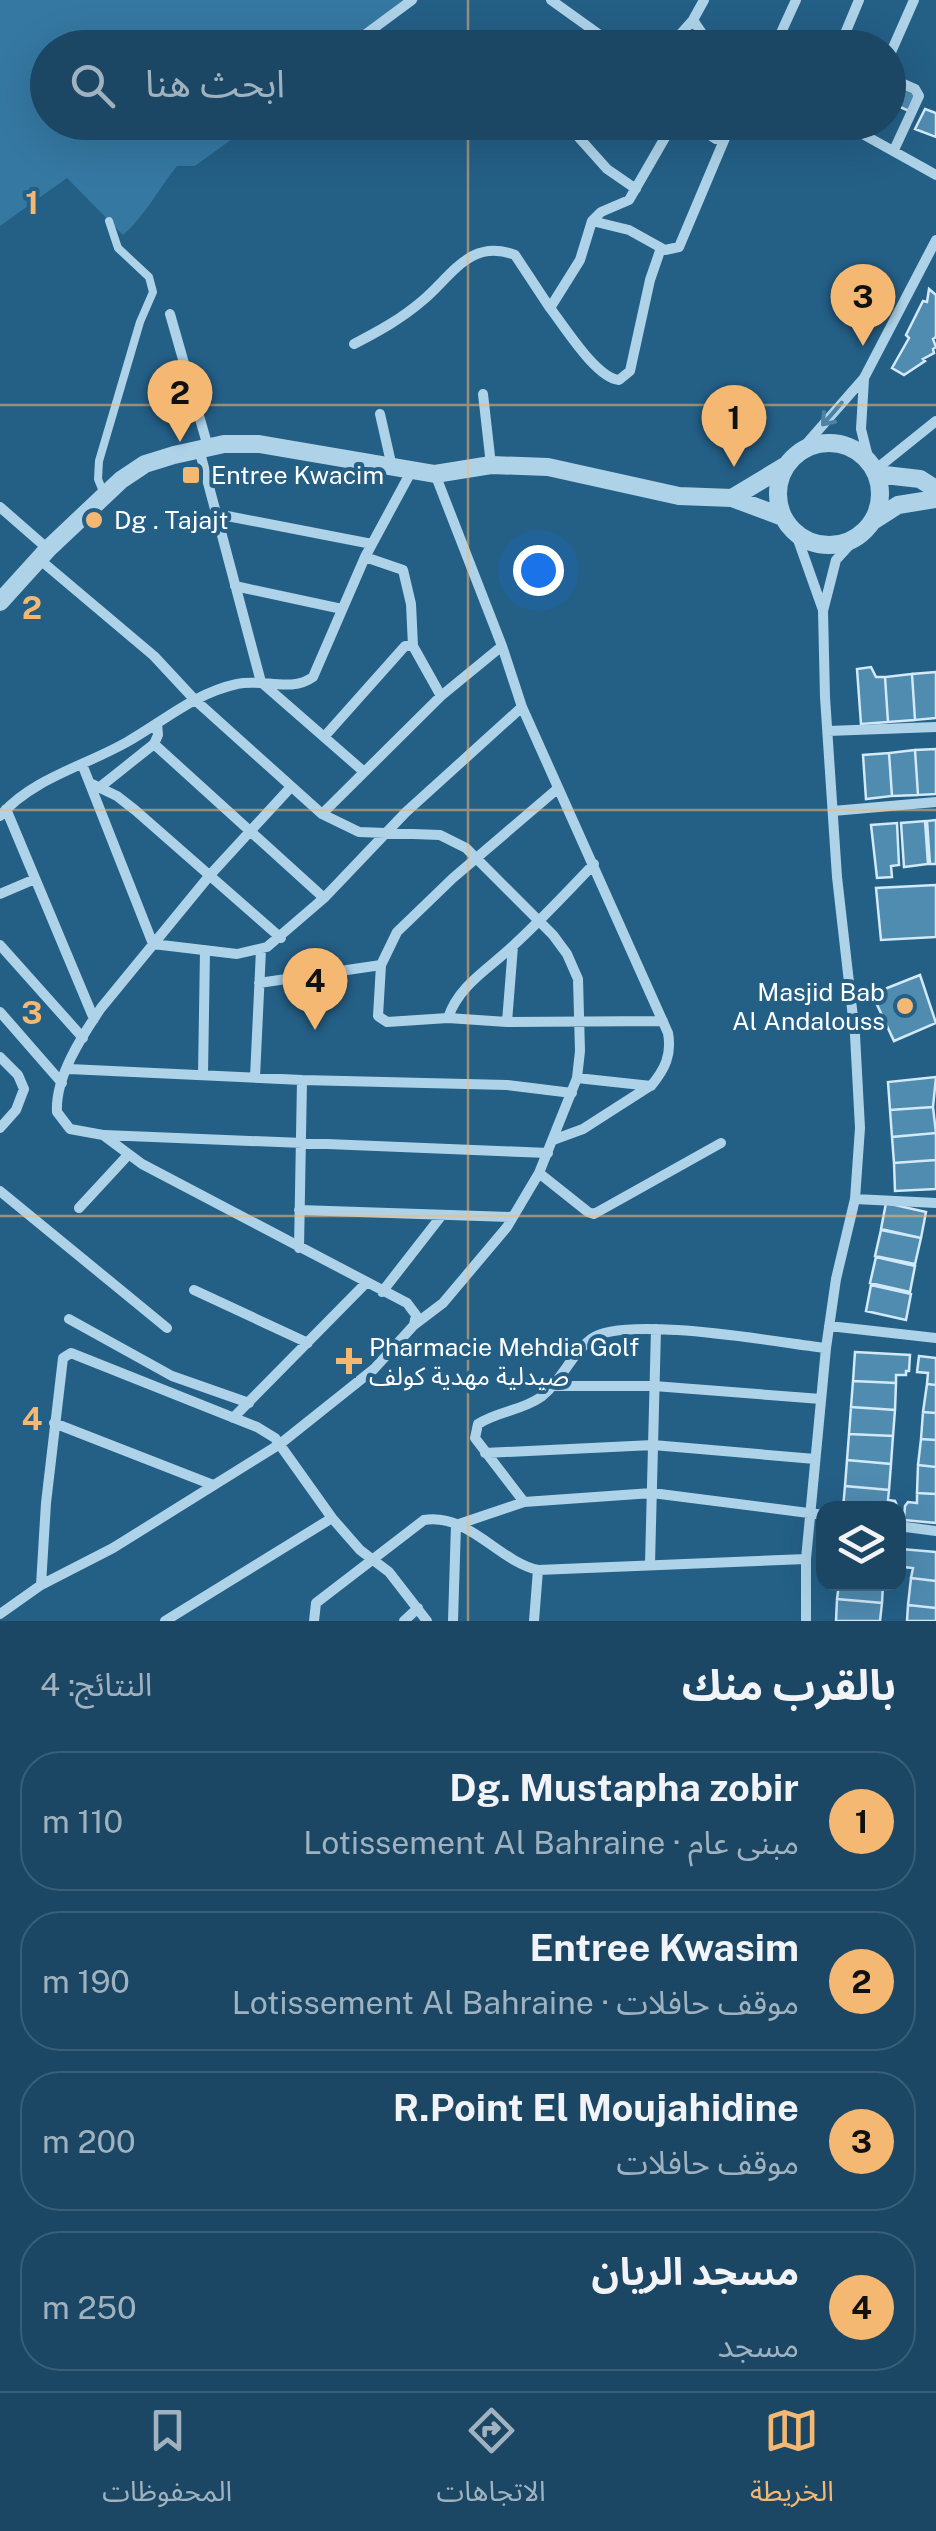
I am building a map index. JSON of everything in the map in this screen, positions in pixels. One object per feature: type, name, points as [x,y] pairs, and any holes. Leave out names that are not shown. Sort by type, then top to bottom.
[{"type":"street","points":[[371,30],[412,0]]},
{"type":"street","points":[[552,0],[593,30]]},
{"type":"street","points":[[684,30],[704,0]]},
{"type":"street","points":[[782,30],[796,0]]},
{"type":"street","points":[[846,30],[859,0]]},
{"type":"street","points":[[901,30],[914,0]]},
{"type":"street","points":[[693,20],[700,30]]},
{"type":"street","points":[[906,85],[919,96],[906,124]]},
{"type":"street","points":[[581,140],[607,168],[636,189]]},
{"type":"street","points":[[550,308],[580,260],[592,221],[601,212],[628,200],[664,140]]},
{"type":"street","points":[[592,221],[629,230],[661,248],[673,250],[682,243],[723,140]]},
{"type":"street","points":[[875,140],[936,175]]},
{"type":"street","points":[[894,150],[899,140]]},
{"type":"street","points":[[732,498],[785,466],[864,378],[936,240]]},
{"type":"street","points":[[354,344],[402,316],[469,258],[493,249],[515,255],[594,366],[610,379],[624,378],[634,360],[650,280],[661,248]]},
{"type":"street","points":[[170,314],[234,586],[261,682],[363,771]]},
{"type":"street","points":[[864,378],[861,429],[880,501],[872,521]]},
{"type":"street","points":[[484,394],[491,465]]},
{"type":"street","points":[[380,414],[392,467]]},
{"type":"street","points":[[873,468],[936,421]]},
{"type":"street","points":[[800,450],[820,443],[842,444],[873,468],[920,480],[936,489]]},
{"type":"street","points":[[0,602],[104,494],[146,464],[204,448],[258,444],[436,474],[491,465],[548,467],[679,496],[732,498],[783,518],[796,534],[823,611]]},
{"type":"street","points":[[783,518],[778,486],[785,466]]},
{"type":"street","points":[[94,1019],[3,813],[36,786],[157,723],[194,699],[238,684],[297,685],[313,678],[365,557],[412,470]]},
{"type":"street","points":[[436,474],[556,790],[594,864],[669,1042],[662,1074],[650,1086],[583,1130],[553,1140]]},
{"type":"street","points":[[816,1501],[820,1399],[836,1278],[855,1200],[860,1128],[833,812],[823,611],[836,560],[872,521],[898,506],[936,499]]},
{"type":"street","points":[[0,506],[194,699],[322,814],[359,832],[448,837],[478,859],[560,944],[575,968],[580,997],[578,1078],[548,1152],[512,1217],[451,1295],[414,1325],[374,1369],[280,1444],[113,1548],[41,1585],[0,1614]]},
{"type":"street","points":[[217,514],[372,544]]},
{"type":"street","points":[[796,534],[826,545],[857,536]]},
{"type":"street","points":[[365,557],[403,570],[411,604],[413,646],[441,696]]},
{"type":"street","points":[[234,586],[342,608]]},
{"type":"street","points":[[324,737],[395,654],[405,646],[413,646]]},
{"type":"street","points":[[322,814],[441,696],[502,646]]},
{"type":"street","points":[[154,944],[237,954],[261,950],[281,938],[522,707]]},
{"type":"street","points":[[96,785],[154,744],[157,723]]},
{"type":"street","points":[[828,732],[936,728]]},
{"type":"street","points":[[154,744],[324,898]]},
{"type":"street","points":[[82,764],[96,785],[154,944]]},
{"type":"street","points":[[96,785],[125,802],[281,938]]},
{"type":"street","points":[[290,788],[210,875],[94,1019],[62,1083],[57,1112],[64,1126],[103,1136],[548,1152]]},
{"type":"street","points":[[556,790],[452,878],[397,932],[381,966],[377,1011],[382,1020],[663,1021]]},
{"type":"street","points":[[833,812],[936,802]]},
{"type":"street","points":[[448,1018],[468,984],[514,946],[594,864]]},
{"type":"street","points":[[0,894],[35,880]]},
{"type":"street","points":[[0,945],[83,1038]]},
{"type":"street","points":[[507,1022],[514,946]]},
{"type":"street","points":[[203,1075],[205,950]]},
{"type":"street","points":[[255,1077],[261,950]]},
{"type":"street","points":[[259,983],[381,966]]},
{"type":"street","points":[[0,1012],[62,1083]]},
{"type":"street","points":[[0,1057],[18,1075],[24,1089],[16,1110],[0,1128]]},
{"type":"street","points":[[68,1069],[508,1086],[572,1093]]},
{"type":"street","points":[[578,1078],[650,1086]]},
{"type":"street","points":[[299,1248],[302,1080]]},
{"type":"street","points":[[103,1136],[128,1155],[412,1306],[416,1315],[414,1325]]},
{"type":"street","points":[[538,1173],[594,1214],[721,1143]]},
{"type":"street","points":[[79,1208],[128,1155]]},
{"type":"street","points":[[0,1190],[167,1328]]},
{"type":"street","points":[[855,1200],[936,1202]]},
{"type":"street","points":[[299,1210],[512,1217]]},
{"type":"street","points":[[382,1292],[442,1215]]},
{"type":"street","points":[[233,1418],[366,1283]]},
{"type":"street","points":[[194,1290],[308,1343]]},
{"type":"street","points":[[69,1318],[172,1376],[249,1404]]},
{"type":"street","points":[[829,1326],[936,1338]]},
{"type":"street","points":[[524,1502],[475,1438],[478,1424],[493,1414],[523,1408],[555,1386],[591,1339],[616,1328],[656,1329],[826,1348]]},
{"type":"street","points":[[650,1564],[656,1329]]},
{"type":"street","points":[[41,1585],[54,1422],[63,1358],[71,1353],[264,1430],[280,1444],[332,1518],[360,1550],[389,1572],[428,1621]]},
{"type":"street","points":[[555,1386],[654,1386],[820,1399]]},
{"type":"street","points":[[54,1422],[213,1485]]},
{"type":"street","points":[[485,1453],[653,1445],[815,1459]]},
{"type":"street","points":[[456,1525],[524,1502],[652,1492],[816,1515]]},
{"type":"street","points":[[165,1621],[332,1518]]},
{"type":"street","points":[[314,1621],[316,1604],[424,1520],[434,1518],[468,1529],[521,1566],[538,1570],[806,1560]]},
{"type":"street","points":[[806,1621],[806,1560],[816,1519]]},
{"type":"street","points":[[452,1621],[456,1525]]},
{"type":"street","points":[[906,1527],[936,1531]]},
{"type":"street","points":[[534,1621],[538,1570]]},
{"type":"street","points":[[404,1621],[418,1608]]},
{"type":"lane","points":[[104,494],[98,478],[99,461],[152,292],[149,277],[118,248],[109,221]]},
{"type":"shaded area","points":[[0,0],[419,0],[378,30],[30,30],[30,140],[231,140],[195,166],[177,166],[123,235],[67,178],[0,226]]},
{"type":"building","points":[[906,89],[916,93],[909,111],[906,110]]},
{"type":"building","points":[[925,109],[936,113],[936,137],[915,129]]},
{"type":"building","points":[[929,289],[936,295],[936,347],[925,361],[904,375],[892,368],[923,301],[927,302]]},
{"type":"building","points":[[871,667],[876,677],[885,677],[888,722],[861,724],[857,669]]},
{"type":"building","points":[[936,672],[936,718],[915,720],[912,674]]},
{"type":"building","points":[[912,674],[915,720],[888,722],[885,677]]},
{"type":"building","points":[[936,749],[936,794],[918,795],[915,750]]},
{"type":"building","points":[[915,750],[918,795],[892,796],[889,753]]},
{"type":"building","points":[[889,753],[892,796],[866,799],[863,755]]},
{"type":"building","points":[[936,820],[936,864],[930,864],[927,821]]},
{"type":"building","points":[[925,821],[928,864],[904,867],[901,823]]},
{"type":"building","points":[[897,823],[899,865],[891,866],[892,877],[877,878],[871,825]]},
{"type":"building","points":[[936,885],[936,937],[881,940],[876,888]]},
{"type":"building","name":"Masjid Bab Al Andalouss","points":[[920,975],[936,1023],[894,1041],[872,994]]},
{"type":"building","points":[[936,1077],[933,1107],[890,1110],[888,1082]]},
{"type":"building","points":[[933,1107],[936,1133],[892,1137],[890,1110]]},
{"type":"building","points":[[936,1133],[936,1160],[894,1163],[892,1137]]},
{"type":"building","points":[[936,1160],[936,1189],[895,1191],[894,1163]]},
{"type":"building","points":[[886,1203],[926,1212],[921,1238],[881,1229]]},
{"type":"building","points":[[881,1230],[921,1238],[915,1264],[875,1256]]},
{"type":"building","points":[[876,1257],[915,1266],[910,1292],[870,1283]]},
{"type":"building","points":[[871,1285],[911,1294],[906,1320],[866,1311]]},
{"type":"building","points":[[855,1352],[910,1355],[909,1371],[896,1375],[896,1383],[853,1381]]},
{"type":"building","points":[[919,1356],[936,1358],[936,1385],[927,1384],[928,1373],[917,1372]]},
{"type":"building","points":[[853,1381],[896,1383],[895,1410],[851,1407]]},
{"type":"building","points":[[927,1384],[936,1385],[936,1413],[923,1412]]},
{"type":"building","points":[[851,1407],[895,1410],[893,1436],[849,1434]]},
{"type":"building","points":[[923,1412],[936,1413],[936,1440],[921,1439]]},
{"type":"building","points":[[849,1434],[893,1436],[891,1464],[847,1460]]},
{"type":"building","points":[[921,1439],[936,1440],[936,1467],[918,1465]]},
{"type":"building","points":[[847,1460],[891,1464],[889,1490],[845,1486]]},
{"type":"building","points":[[918,1465],[936,1467],[936,1494],[917,1493]]},
{"type":"building","points":[[845,1486],[889,1490],[888,1500],[895,1501],[844,1501]]},
{"type":"building","points":[[917,1493],[936,1494],[936,1523],[906,1520],[906,1505],[917,1503]]},
{"type":"building","points":[[906,1549],[936,1552],[936,1581],[911,1578],[913,1568],[906,1567]]},
{"type":"building","points":[[911,1578],[936,1581],[936,1608],[908,1605]]},
{"type":"building","points":[[838,1591],[883,1591],[882,1603],[837,1599]]},
{"type":"building","points":[[837,1599],[882,1603],[880,1621],[836,1621]]},
{"type":"building","points":[[908,1605],[936,1608],[936,1621],[907,1621]]},
{"type":"place","name":"R.Point El Moujahidine","points":[[863,346]]},
{"type":"place","name":"Entree Kwasim","points":[[180,442]]},
{"type":"place","name":"Dg. Mustapha zobir","points":[[734,467]]},
{"type":"place","name":"Entree Kwacim","points":[[191,475]]},
{"type":"place","name":"Dg . Tajajt","points":[[94,520]]},
{"type":"place","name":"Masjid Bab Al Andalouss","points":[[905,1006]]},
{"type":"place","name":"مسجد الريان","points":[[315,1030]]},
{"type":"place","name":"Pharmacie Mehdia Golf صيدلية مهدية كولف","points":[[349,1361]]}]
